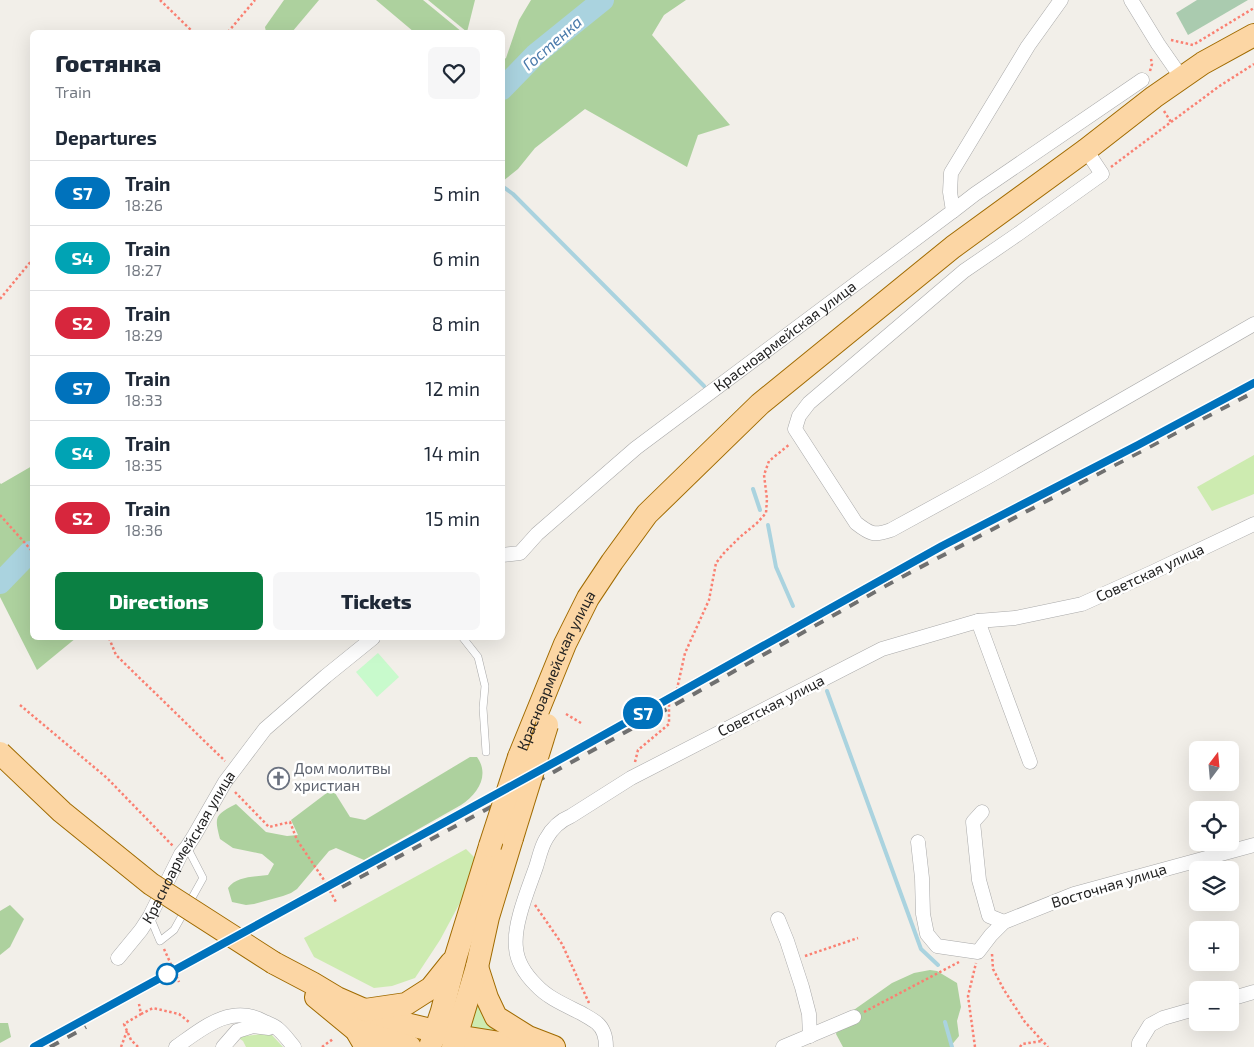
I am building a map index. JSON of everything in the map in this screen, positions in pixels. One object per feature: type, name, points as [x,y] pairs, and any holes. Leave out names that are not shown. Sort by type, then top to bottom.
[{"type":"main road","name":"Красноармейская улица","points":[[444,1040],[442,1011],[456,956],[519,757],[565,644],[588,598],[647,514],[760,404],[953,247],[1086,150],[1154,96],[1203,63],[1250,35]]},
{"type":"main road","name":"Красноармейская улица","points":[[444,1040],[477,967],[488,917],[569,656],[592,610],[630,548],[693,469]]},
{"type":"main road","points":[[0,753],[62,812],[151,884],[274,963],[312,982],[337,998],[363,1029],[410,1047]]},
{"type":"main road","points":[[363,1029],[431,988],[456,956]]},
{"type":"main road","points":[[477,967],[487,998],[496,1016],[528,1037],[554,1047]]},
{"type":"main road","points":[[363,1029],[386,1019],[444,1040],[524,1047]]},
{"type":"street","points":[[953,211],[950,192],[951,173],[1028,46],[1061,0]]},
{"type":"street","points":[[1131,0],[1181,77]]},
{"type":"street","name":"Красноармейская улица","points":[[505,554],[520,552],[537,534],[636,448],[953,211],[1142,80]]},
{"type":"street","points":[[1086,150],[1102,174],[964,271],[809,403],[799,416],[795,429],[856,523],[866,531],[879,534],[891,530],[986,478],[1254,324]]},
{"type":"street","name":"Советская улица","points":[[598,1024],[589,1017],[546,994],[536,985],[524,971],[518,959],[516,949],[515,937],[521,911],[544,840],[561,821],[631,778],[882,649],[978,621],[1015,618],[1082,604],[1254,524]]},
{"type":"street","points":[[978,621],[1030,762]]},
{"type":"street","name":"Красноармейская улица","points":[[118,958],[150,916],[184,851],[225,782],[265,729],[371,640]]},
{"type":"street","points":[[982,812],[973,822],[979,880],[989,916],[1004,922]]},
{"type":"street","points":[[918,842],[923,914],[927,934],[937,946],[978,952]]},
{"type":"street","name":"Восточная улица","points":[[978,952],[991,934],[1004,922],[1074,894],[1254,845]]},
{"type":"street","points":[[778,919],[802,987],[809,1014],[810,1036]]},
{"type":"street","points":[[1239,996],[1254,992]]},
{"type":"street","points":[[1138,1047],[1150,1025],[1163,1018],[1189,1011]]},
{"type":"street","points":[[176,1047],[207,1026],[224,1018],[240,1015],[258,1018],[278,1029],[294,1047]]},
{"type":"street","points":[[783,1047],[854,1017]]},
{"type":"street","points":[[598,1024],[605,1036],[606,1047]]},
{"type":"street","points":[[223,1047],[238,1031],[253,1026],[278,1029]]},
{"type":"lane","points":[[465,640],[478,657],[485,686],[483,708],[486,752]]},
{"type":"lane","points":[[150,916],[160,940],[174,930],[203,878],[184,851]]},
{"type":"path","points":[[160,0],[191,30]]},
{"type":"path","points":[[230,30],[255,0]]},
{"type":"path","points":[[1166,39],[1193,45],[1254,8]]},
{"type":"path","points":[[1102,174],[1218,87],[1254,64]]},
{"type":"path","points":[[0,299],[30,262]]},
{"type":"path","points":[[631,778],[638,750],[669,724],[670,698],[677,689],[685,654],[709,600],[716,563],[766,513],[767,498],[764,475],[769,461],[790,444],[795,429]]},
{"type":"path","points":[[0,515],[30,549]]},
{"type":"path","points":[[110,640],[116,655],[234,770]]},
{"type":"path","points":[[20,705],[107,778],[184,851]]},
{"type":"path","points":[[566,714],[581,723]]},
{"type":"path","points":[[225,782],[269,827],[290,822],[298,840],[336,902]]},
{"type":"path","points":[[530,884],[535,904],[562,944],[598,1024]]},
{"type":"path","points":[[991,934],[993,969],[1020,1014],[1048,1047]]},
{"type":"path","points":[[793,961],[858,938]]},
{"type":"path","points":[[160,940],[179,982]]},
{"type":"path","points":[[854,1017],[978,952]]},
{"type":"path","points":[[975,1047],[968,996],[978,952]]},
{"type":"path","points":[[139,1004],[141,1014]]},
{"type":"path","points":[[138,1047],[131,1040],[124,1024],[153,1008],[179,1014],[194,1026]]},
{"type":"path","points":[[121,1047],[127,1031]]},
{"type":"path","points":[[322,1047],[333,1039]]},
{"type":"path","points":[[1020,1047],[1022,1044],[1042,1041]]},
{"type":"green space","points":[[284,0],[319,0],[294,30],[266,30],[265,27]]},
{"type":"green space","points":[[376,0],[423,0],[460,30],[412,30]]},
{"type":"green space","points":[[428,0],[475,0],[468,30],[465,30]]},
{"type":"green space","points":[[531,0],[686,0],[664,15],[652,35],[730,125],[698,135],[687,167],[585,109],[535,148],[518,169],[505,179],[505,59],[519,20]]},
{"type":"green space","points":[[1197,0],[1248,0],[1188,35],[1176,13]]},
{"type":"green space","points":[[1254,455],[1254,494],[1212,511],[1197,487]]},
{"type":"green space","points":[[30,467],[30,640],[74,640],[37,670],[0,597],[1,484]]},
{"type":"green space","points":[[378,653],[399,677],[377,697],[356,672]]},
{"type":"green space","points":[[470,757],[477,757],[481,764],[482,777],[477,790],[461,805],[364,860],[336,848],[329,851],[297,889],[291,893],[254,904],[246,905],[232,902],[228,888],[232,884],[246,878],[268,875],[274,864],[262,854],[233,848],[220,839],[217,821],[220,814],[224,811],[236,804],[266,832],[287,836],[298,835],[291,820],[328,792],[335,793],[350,817],[365,820]]},
{"type":"green space","points":[[466,849],[475,858],[462,899],[440,940],[415,978],[392,986],[374,988],[314,957],[304,938]]},
{"type":"green space","points":[[10,905],[24,919],[10,947],[0,955],[0,911]]},
{"type":"green space","points":[[930,970],[937,971],[957,983],[961,1007],[957,1021],[959,1036],[950,1047],[843,1047],[836,1034],[841,1019],[892,983],[914,973]]},
{"type":"green space","points":[[476,983],[521,1038],[468,1027]]},
{"type":"green space","points":[[0,1023],[8,1023],[11,1037],[0,1043]]},
{"type":"green space","points":[[270,1033],[283,1047],[246,1047],[243,1041],[237,1037]]},
{"type":"waterway","name":"Гостенка","points":[[505,86],[536,54],[603,0]]},
{"type":"waterway","points":[[505,188],[513,194],[704,386]]},
{"type":"waterway","points":[[753,489],[760,510]]},
{"type":"waterway","points":[[768,525],[776,567],[793,606]]},
{"type":"waterway","name":"Гостенка","points":[[0,583],[30,552]]},
{"type":"waterway","points":[[827,691],[921,949],[938,965]]},
{"type":"waterway","points":[[945,1022],[952,1047]]},
{"type":"railway","points":[[34,1047],[565,756],[942,545],[1138,445],[1254,383]]},
{"type":"railway","points":[[342,887],[478,814],[896,580],[1254,392]]},
{"type":"railway","points":[[50,1047],[86,1027]]},
{"type":"train","name":"S7","points":[[34,1047],[566,756],[942,546],[1254,383]]},
{"type":"place","name":"Дом молитвы христиан","points":[[278,778]]}]
